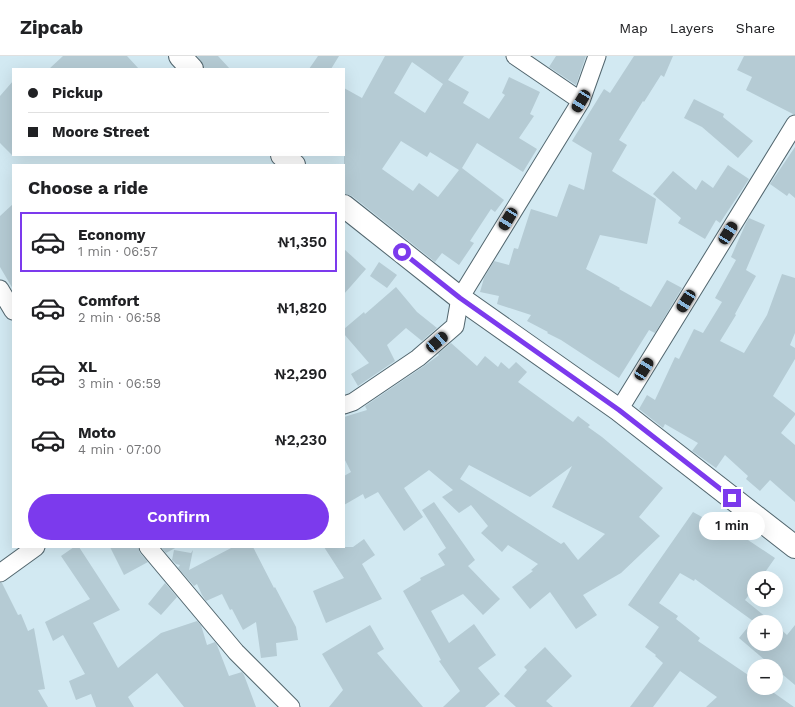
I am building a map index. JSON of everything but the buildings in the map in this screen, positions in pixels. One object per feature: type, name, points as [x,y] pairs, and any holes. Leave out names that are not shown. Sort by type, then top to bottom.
[{"type":"street","points":[[180,56],[191,68]]},
{"type":"street","points":[[515,56],[581,101]]},
{"type":"street","points":[[345,405],[353,402],[418,358],[455,326],[460,298],[581,101],[597,56]]},
{"type":"street","points":[[619,410],[795,124]]},
{"type":"street","points":[[283,156],[293,164]]},
{"type":"street","points":[[345,207],[460,298],[619,410],[795,547]]},
{"type":"street","points":[[0,289],[12,309]]},
{"type":"street","points":[[0,573],[35,548]]},
{"type":"street","points":[[149,548],[236,652],[291,707]]},
{"type":"route","points":[[402,252],[460,298],[619,410],[732,498]]}]
